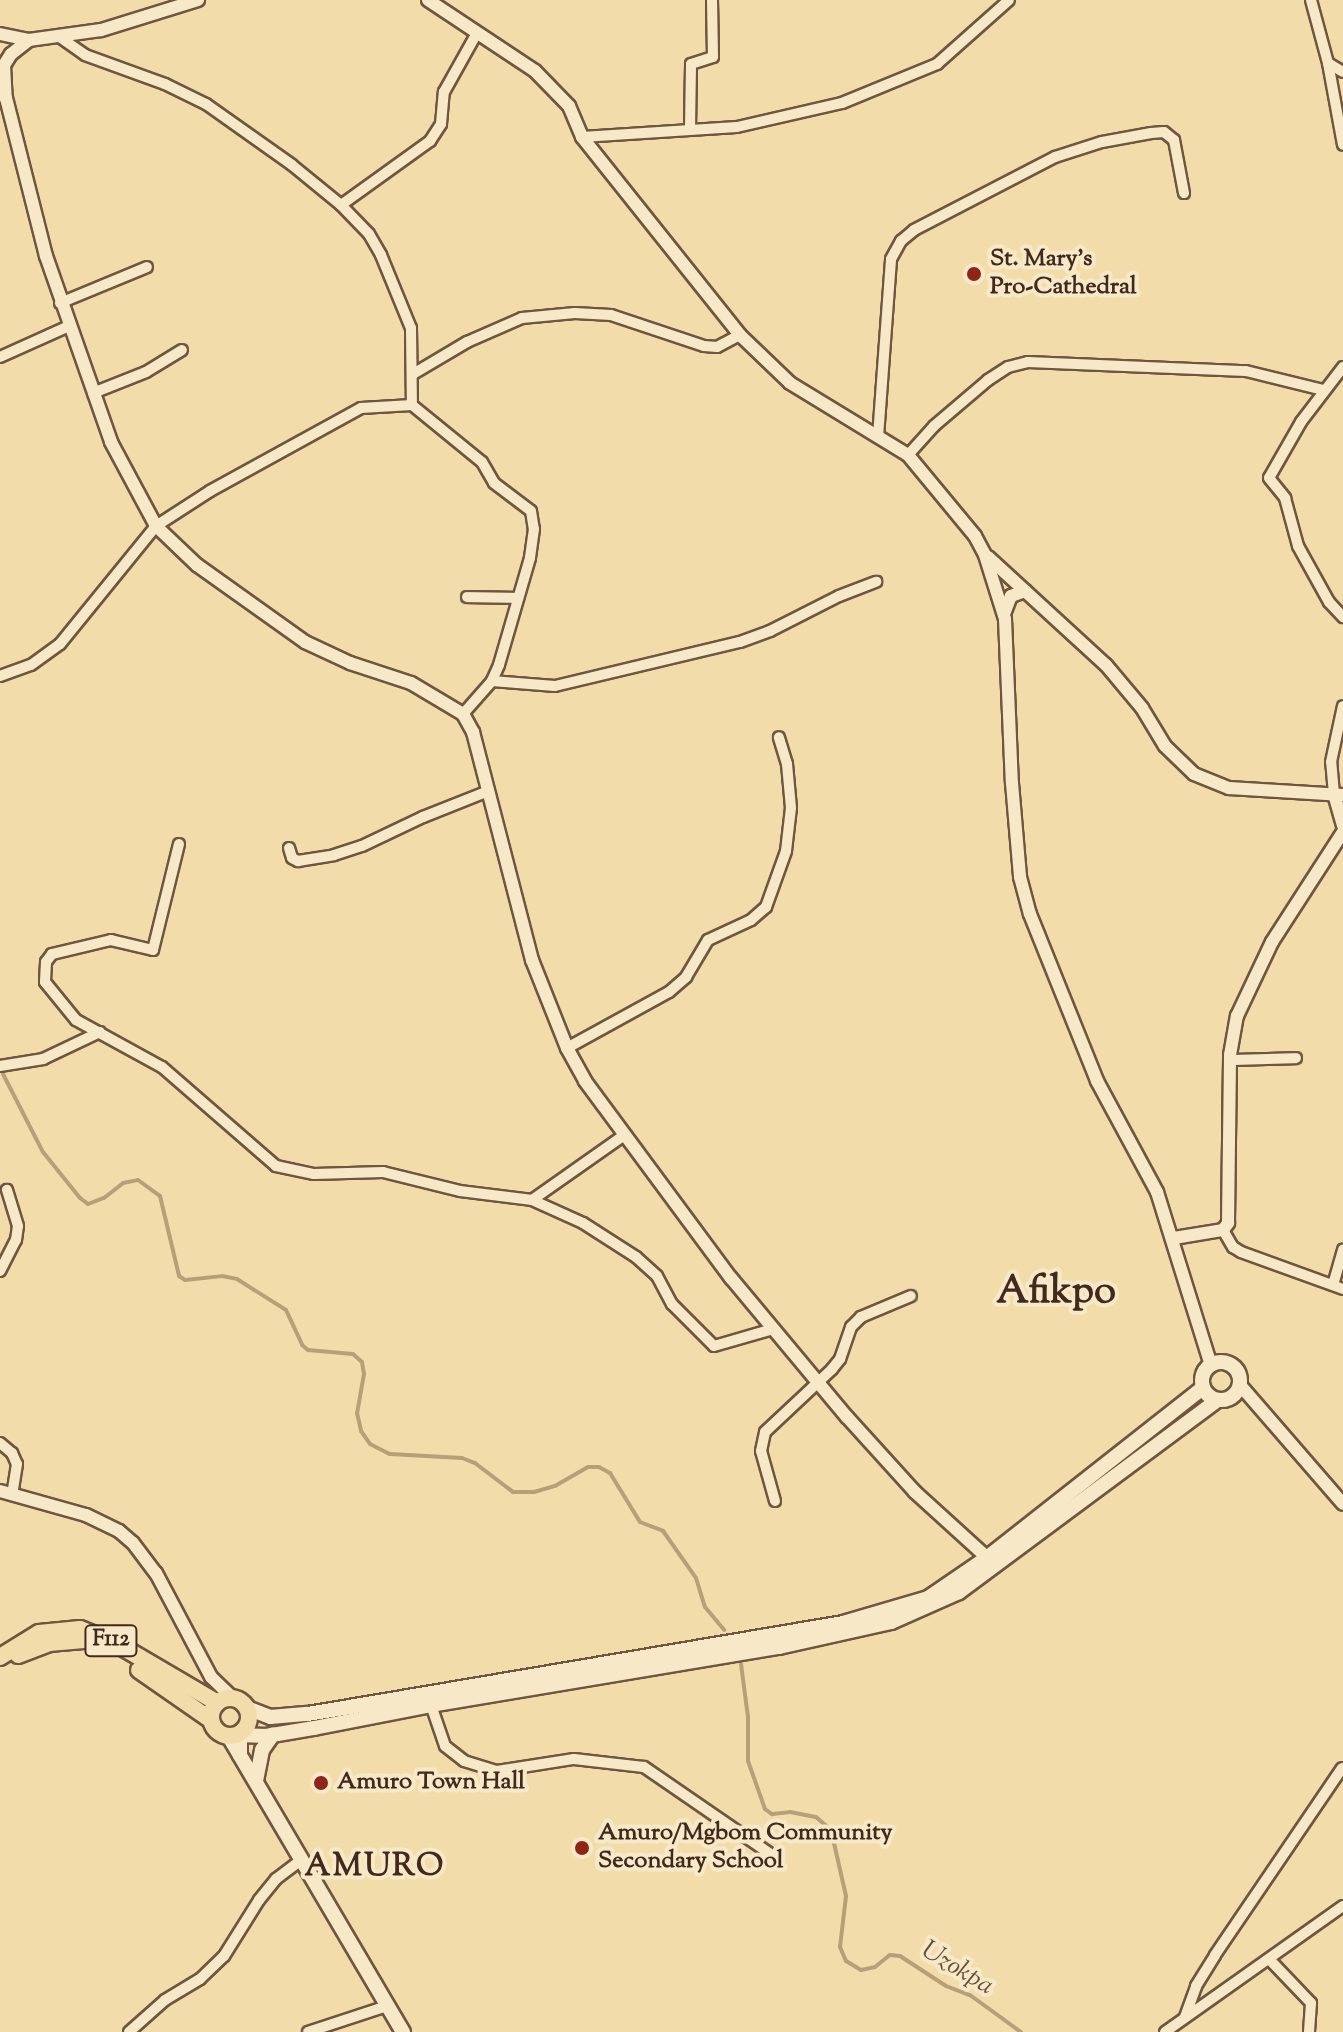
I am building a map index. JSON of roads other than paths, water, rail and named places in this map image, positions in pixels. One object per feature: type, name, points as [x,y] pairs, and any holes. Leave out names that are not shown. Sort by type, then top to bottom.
[{"type":"main road","points":[[1211,1365],[1231,1366],[1237,1371],[1240,1385],[1231,1397],[1218,1400],[931,1607],[847,1634],[273,1734],[234,1735],[211,1720],[216,1702],[241,1704],[270,1717],[298,1716],[843,1623],[928,1598],[992,1561],[1203,1388],[1203,1376],[1211,1365]]},
{"type":"main road","points":[[1203,1388],[1218,1400]]},
{"type":"main road","name":"F112","points":[[0,1657],[39,1633],[80,1629],[117,1644],[216,1702]]},
{"type":"main road","name":"F112","points":[[0,1667],[31,1649],[49,1643],[79,1639],[93,1642],[211,1720]]},
{"type":"main road","points":[[234,1735],[249,1721],[241,1704]]},
{"type":"main road","points":[[256,1782],[262,1750],[273,1734]]},
{"type":"main road","points":[[234,1735],[240,1755],[403,2032]]},
{"type":"street","points":[[0,34],[29,40],[61,38],[151,16],[198,0]]},
{"type":"street","points":[[428,0],[535,71],[569,106],[582,137],[740,335],[790,383],[908,455],[948,500],[985,555],[1106,665],[1142,708],[1165,746],[1194,774],[1229,788],[1338,795]]},
{"type":"street","points":[[690,129],[691,64],[713,57],[712,0]]},
{"type":"street","points":[[582,137],[737,127],[842,103],[937,64],[1009,0]]},
{"type":"street","points":[[1311,0],[1328,63],[1343,145]]},
{"type":"street","points":[[341,205],[430,141],[441,124],[444,92],[477,33]]},
{"type":"street","points":[[61,38],[85,55],[165,84],[206,104],[341,205],[369,234],[395,285],[411,328],[412,405]]},
{"type":"street","points":[[29,40],[2,61],[6,98],[60,303],[111,442],[156,526],[197,565],[305,642],[350,663],[411,683],[463,714],[473,732],[486,792],[532,960],[567,1048],[623,1136],[773,1329],[915,1492],[992,1561]]},
{"type":"street","points":[[1328,63],[1343,72]]},
{"type":"street","points":[[878,437],[891,259],[901,241],[914,230],[1055,157],[1102,142],[1151,133],[1164,132],[1174,140],[1184,193]]},
{"type":"street","points":[[60,303],[147,267]]},
{"type":"street","points":[[413,374],[467,342],[522,318],[575,313],[611,315],[687,343],[717,347],[740,335]]},
{"type":"street","points":[[0,357],[69,326]]},
{"type":"street","points":[[93,393],[146,372],[182,350]]},
{"type":"street","points":[[908,455],[934,426],[988,380],[1008,367],[1028,362],[1246,371],[1323,390]]},
{"type":"street","points":[[1343,367],[1323,390],[1269,472],[1269,478],[1285,498],[1298,546],[1329,602],[1343,617]]},
{"type":"street","points":[[0,676],[31,665],[60,644],[156,526],[210,491],[361,408],[412,405],[482,462],[494,483],[531,511],[534,529],[518,598],[492,681],[463,714]]},
{"type":"street","points":[[985,555],[1004,614],[1013,798],[1020,877],[1030,914],[1097,1081],[1145,1167],[1174,1238],[1211,1365]]},
{"type":"street","points":[[492,681],[555,686],[740,642],[876,582]]},
{"type":"street","points":[[1004,614],[1011,596],[1025,591]]},
{"type":"street","points":[[467,597],[518,598]]},
{"type":"street","points":[[1223,1230],[1231,1210],[1230,1060],[1237,1016],[1249,985],[1272,942],[1343,829],[1331,762],[1343,706]]},
{"type":"street","points":[[567,1048],[669,992],[696,964],[700,949],[708,940],[751,920],[766,907],[786,851],[791,808],[787,764],[779,737]]},
{"type":"street","points":[[289,848],[292,858],[298,861],[334,855],[362,846],[486,792]]},
{"type":"street","points":[[179,844],[153,950],[111,940],[52,954],[46,962],[43,971],[45,982],[60,1005],[76,1020],[162,1067],[276,1166],[314,1174],[383,1172],[460,1191],[532,1200],[583,1223],[636,1257],[657,1276],[672,1304],[714,1346],[773,1329]]},
{"type":"street","points":[[0,1066],[43,1059],[100,1032]]},
{"type":"street","points":[[1230,1060],[1296,1058]]},
{"type":"street","points":[[532,1200],[623,1136]]},
{"type":"street","points":[[0,1271],[16,1240],[18,1226],[7,1190]]},
{"type":"street","points":[[1174,1238],[1223,1230]]},
{"type":"street","points":[[1223,1230],[1233,1247],[1241,1252],[1338,1287],[1343,1249]]},
{"type":"street","points":[[775,1501],[761,1441],[775,1420],[840,1359],[847,1335],[861,1317],[911,1296]]},
{"type":"street","points":[[1240,1385],[1343,1504]]},
{"type":"street","points":[[0,1443],[12,1453],[17,1464],[6,1493],[86,1515],[119,1531],[148,1561],[211,1677],[241,1704]]},
{"type":"street","points":[[186,1686],[197,1679],[199,1658]]},
{"type":"street","points":[[211,1677],[216,1702]]},
{"type":"street","points":[[431,1705],[445,1746],[464,1761],[497,1771],[574,1759],[644,1767],[772,1855]]},
{"type":"street","points":[[1185,2017],[1196,1986],[1215,1955],[1342,1768]]},
{"type":"street","points":[[129,2032],[165,2000],[200,1979],[216,1964],[276,1879],[301,1860]]},
{"type":"street","points":[[1165,2032],[1343,1906]]},
{"type":"street","points":[[1269,1959],[1311,2003],[1309,2032]]},
{"type":"street","points":[[308,2032],[387,2006]]},
{"type":"waterway","points":[[3,1074],[43,1152],[80,1198],[88,1204],[104,1198],[123,1183],[138,1180],[160,1196],[179,1276],[185,1280],[222,1276],[237,1279],[286,1310],[302,1345],[308,1350],[353,1354],[362,1362],[364,1374],[357,1413],[361,1431],[370,1444],[390,1454],[462,1458],[475,1463],[513,1492],[534,1492],[555,1486],[588,1467],[599,1467],[610,1473],[640,1522],[663,1531],[696,1578],[705,1607],[724,1630]]},
{"type":"waterway","name":"Uzokpa","points":[[741,1664],[748,1717],[748,1761],[765,1809],[772,1814],[790,1812],[816,1817],[831,1830],[846,1896],[840,1947],[846,1961],[861,1970],[875,1967],[890,1955],[900,1956],[946,1986],[970,1995],[1021,2032]]},
{"type":"place","name":"St. Mary's Pro-Cathedral","points":[[974,274]]},
{"type":"place","name":"Amuro Town Hall","points":[[321,1783]]},
{"type":"place","name":"Amuro/Mgbom Community Secondary School","points":[[582,1848]]},
{"type":"district","name":"Afikpo","points":[[1056,1293]]},
{"type":"district","name":"AMURO","points":[[375,1867]]}]
